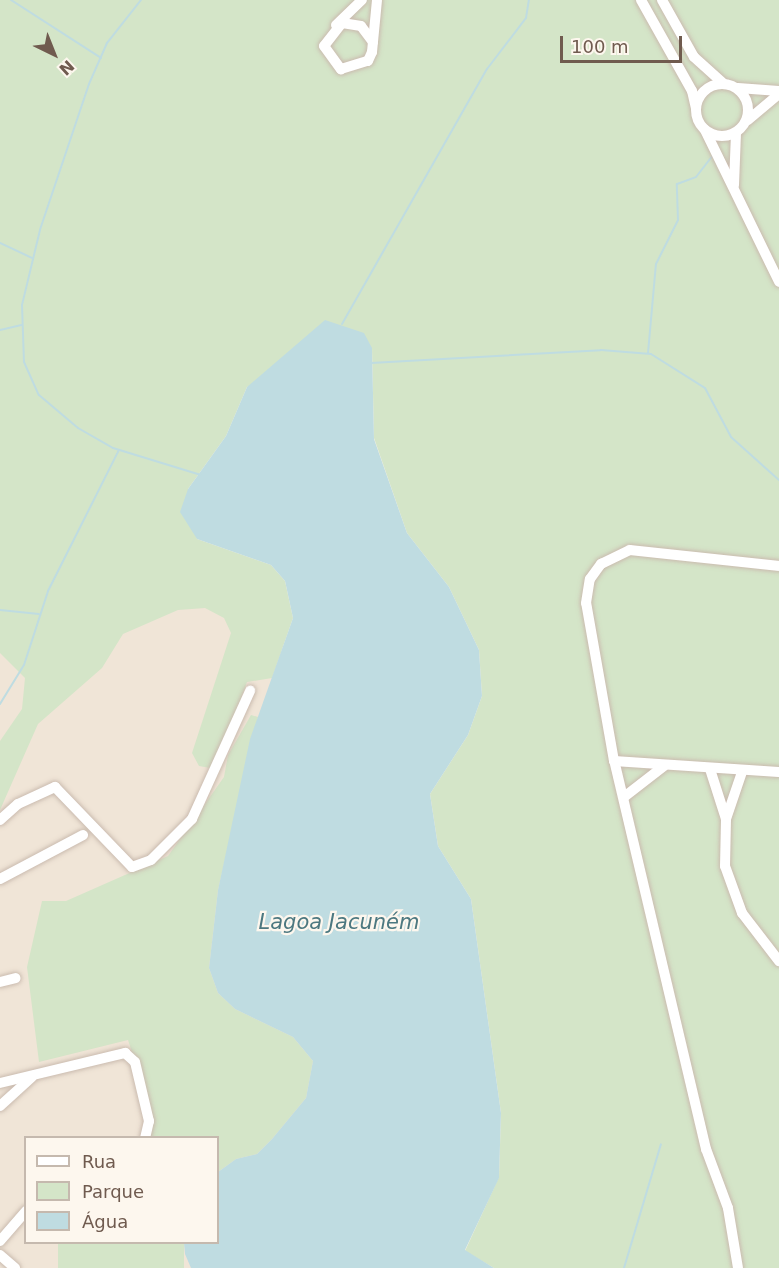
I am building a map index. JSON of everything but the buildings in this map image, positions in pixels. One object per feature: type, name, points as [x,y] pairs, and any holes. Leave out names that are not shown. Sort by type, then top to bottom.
[{"type":"street","points":[[362,0],[333,28],[326,56],[341,69],[360,68],[372,42],[377,0]]},
{"type":"street","points":[[641,0],[692,91],[696,111],[779,282]]},
{"type":"street","points":[[662,0],[693,57],[730,86],[748,104],[740,129],[734,191]]},
{"type":"street","points":[[333,28],[352,23],[372,42]]},
{"type":"street","points":[[696,111],[704,92],[730,86],[779,93]]},
{"type":"street","points":[[705,130],[726,136],[740,129],[755,109],[779,93]]},
{"type":"street","points":[[738,1268],[728,1208],[703,1139],[614,761],[586,603],[590,579],[601,564],[630,550],[646,549],[779,566]]},
{"type":"street","points":[[0,820],[18,804],[55,787],[132,867],[151,860],[192,819],[250,691]]},
{"type":"street","points":[[614,761],[710,770],[779,772]]},
{"type":"street","points":[[624,797],[664,766]]},
{"type":"street","points":[[710,770],[726,819]]},
{"type":"street","points":[[742,772],[726,819],[725,866],[732,890],[753,929],[779,961]]},
{"type":"street","points":[[0,879],[83,835]]},
{"type":"street","points":[[0,982],[16,978]]},
{"type":"street","points":[[0,1083],[125,1053],[135,1062],[149,1121],[145,1136]]},
{"type":"street","points":[[0,1106],[33,1076]]},
{"type":"street","points":[[0,1241],[24,1213]]},
{"type":"street","points":[[0,1255],[15,1268]]},
{"type":"shaded area","points":[[0,498],[271,565],[356,1268],[0,1268]]},
{"type":"green space","points":[[0,0],[779,0],[779,1268],[494,1268],[465,1251],[499,1177],[501,1113],[471,899],[438,846],[430,794],[468,735],[482,696],[479,650],[449,587],[407,533],[374,438],[372,348],[247,387],[226,436],[188,489],[197,539],[271,565],[285,581],[293,618],[272,678],[247,682],[216,769],[199,766],[192,753],[231,633],[224,618],[205,608],[178,610],[123,634],[102,668],[38,724],[0,810],[0,741],[22,709],[25,678],[0,653]]},
{"type":"green space","points":[[251,715],[258,717],[218,890],[209,968],[218,993],[235,1009],[293,1037],[313,1061],[306,1098],[272,1139],[257,1154],[236,1159],[219,1171],[219,1136],[150,1136],[154,1121],[128,1040],[39,1062],[27,967],[42,901],[66,901],[168,856],[224,777],[228,755]]},
{"type":"green space","points":[[58,1244],[184,1244],[184,1268],[58,1268]]},
{"type":"water","name":"Lagoa Jacuném","points":[[325,320],[364,333],[372,348],[374,439],[407,533],[449,587],[479,650],[482,696],[468,735],[430,794],[438,846],[471,899],[501,1113],[499,1178],[465,1250],[494,1268],[191,1268],[185,1254],[184,1244],[219,1244],[219,1171],[236,1159],[257,1154],[272,1139],[306,1098],[313,1061],[293,1037],[235,1009],[218,993],[209,968],[218,890],[250,739],[293,618],[285,581],[271,565],[197,539],[180,512],[188,489],[226,436],[247,387]]},
{"type":"waterway","points":[[11,0],[101,58]]},
{"type":"waterway","points":[[141,0],[107,43],[89,84],[40,230],[22,305],[24,362],[39,395],[78,428],[113,448],[201,475]]},
{"type":"waterway","points":[[342,324],[487,69],[526,18],[529,0]]},
{"type":"waterway","points":[[648,353],[656,264],[678,220],[677,184],[696,177],[713,155]]},
{"type":"waterway","points":[[0,243],[32,258]]},
{"type":"waterway","points":[[0,330],[21,325]]},
{"type":"waterway","points":[[371,363],[601,350],[651,354],[705,388],[731,437],[779,480]]},
{"type":"waterway","points":[[0,704],[24,665],[48,591],[119,450]]},
{"type":"waterway","points":[[0,610],[39,614]]},
{"type":"waterway","points":[[624,1268],[661,1144]]}]
